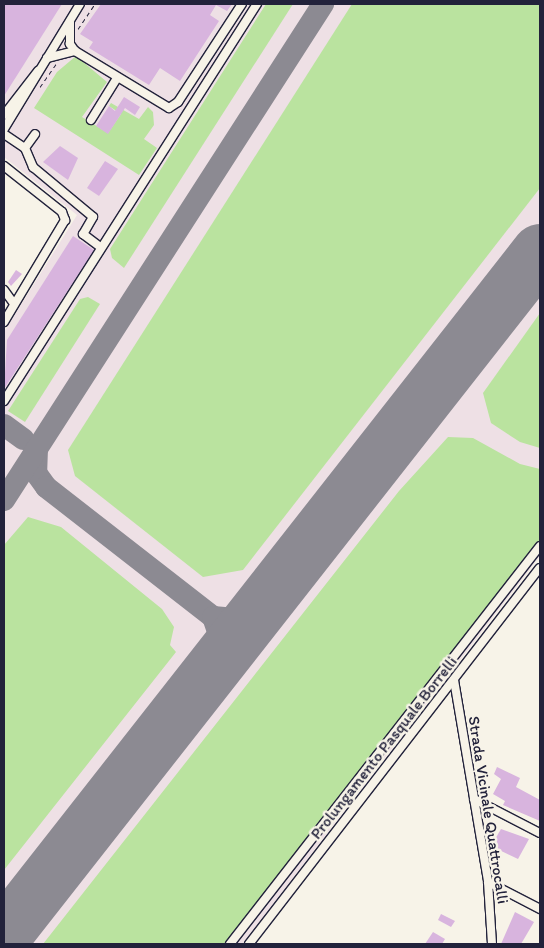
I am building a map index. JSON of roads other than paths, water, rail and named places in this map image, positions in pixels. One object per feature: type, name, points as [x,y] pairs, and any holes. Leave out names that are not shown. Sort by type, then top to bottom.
[{"type":"street","points":[[4,115],[38,71],[80,4]]},
{"type":"street","points":[[70,21],[70,44],[75,51],[169,108],[178,102],[242,4]]},
{"type":"street","points":[[4,401],[256,4]]},
{"type":"street","points":[[45,59],[53,53],[75,51]]},
{"type":"street","points":[[4,129],[34,84],[38,71]]},
{"type":"street","points":[[91,120],[118,78]]},
{"type":"street","points":[[4,134],[25,148],[33,167],[93,218],[83,234],[100,247]]},
{"type":"street","points":[[25,148],[35,134]]},
{"type":"street","points":[[4,166],[62,212],[65,220],[4,322]]},
{"type":"street","points":[[4,290],[14,304]]},
{"type":"street","points":[[230,944],[540,546]]},
{"type":"street","name":"Prolungamento Pasquale Borrelli","points":[[249,944],[540,568]]},
{"type":"street","name":"Strada Vicinale Quattrocalli","points":[[454,680],[488,882],[492,944]]},
{"type":"street","points":[[474,799],[540,833]]},
{"type":"street","points":[[488,882],[540,909]]}]
